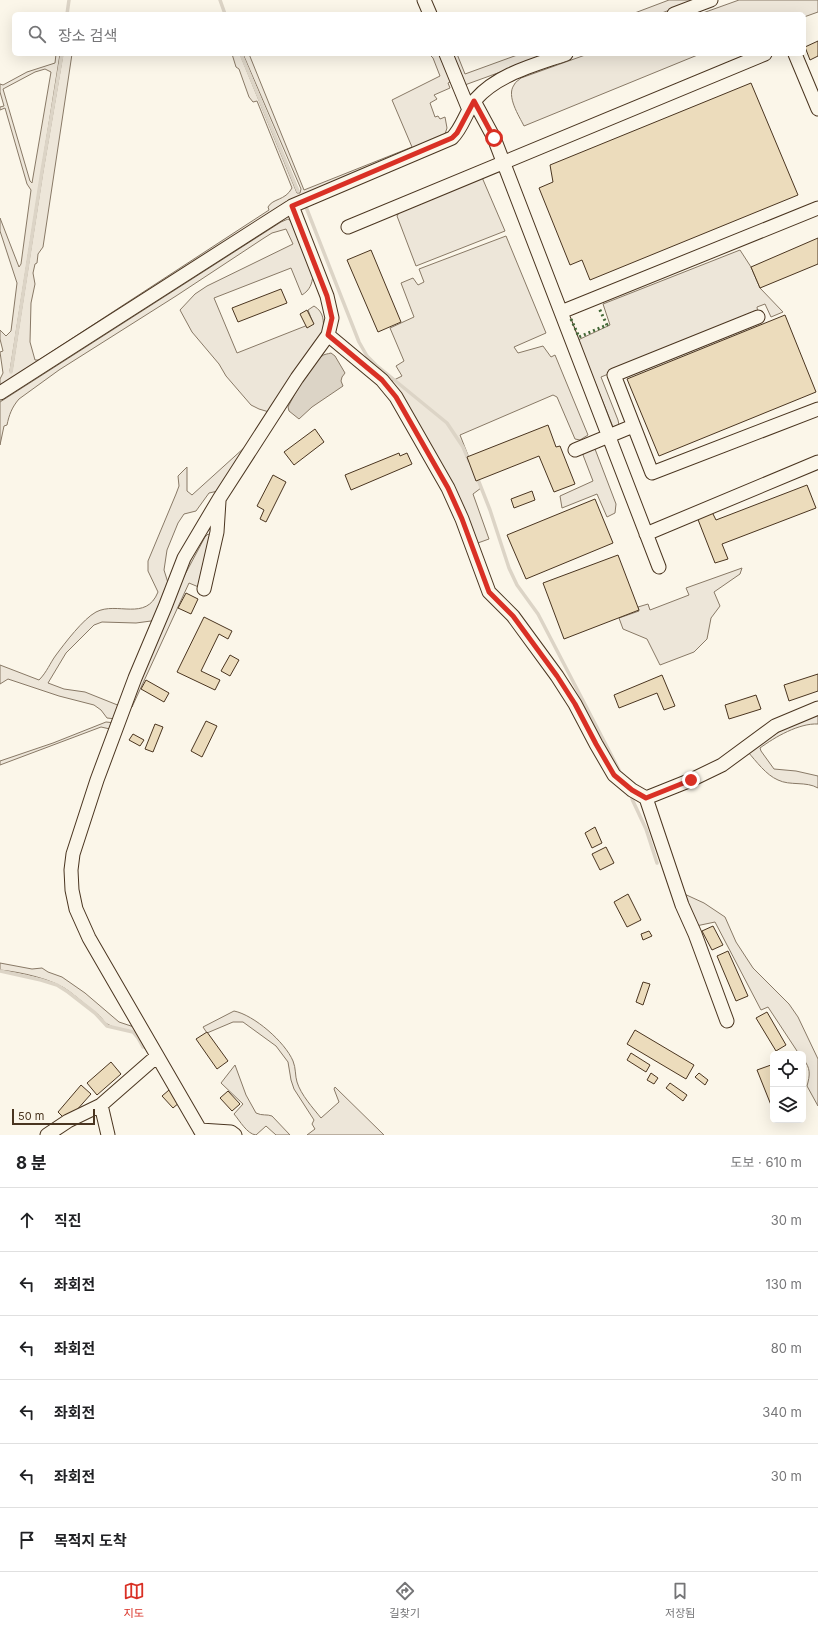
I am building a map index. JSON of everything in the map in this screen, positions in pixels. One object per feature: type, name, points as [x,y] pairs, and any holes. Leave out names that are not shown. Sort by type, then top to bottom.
[{"type":"street","points":[[424,0],[429,12]]},
{"type":"street","points":[[679,12],[711,0]]},
{"type":"street","points":[[447,56],[472,105],[494,138],[659,567]]},
{"type":"street","points":[[0,393],[292,206],[452,138],[457,133],[472,105],[485,90],[494,83],[561,56]]},
{"type":"street","points":[[348,227],[760,56]]},
{"type":"street","points":[[796,56],[818,109]]},
{"type":"street","points":[[235,1135],[231,1132],[202,1132],[89,938],[76,909],[70,870],[81,827],[135,678],[184,558],[219,499],[297,378],[328,335],[332,318],[327,296],[292,206]]},
{"type":"street","points":[[561,312],[818,208]]},
{"type":"street","points":[[758,317],[614,375],[652,473],[818,408]]},
{"type":"street","points":[[328,335],[382,380],[396,397],[448,488],[462,519],[489,592],[513,616],[557,676],[575,704],[614,775],[632,790],[646,798],[682,905],[695,934],[727,1021]]},
{"type":"street","points":[[576,450],[633,426]]},
{"type":"street","points":[[646,534],[818,462]]},
{"type":"street","points":[[204,589],[217,532],[219,499]]},
{"type":"street","points":[[646,798],[691,780],[722,765],[775,726],[818,708]]},
{"type":"street","points":[[47,1135],[68,1121],[101,1105],[157,1056]]},
{"type":"street","points":[[101,1105],[108,1135]]},
{"type":"shaded area","points":[[669,0],[697,0],[664,12],[637,12]]},
{"type":"shaded area","points":[[739,0],[818,0],[818,12],[806,16],[806,12],[706,12]]},
{"type":"shaded area","points":[[56,56],[60,56],[10,371],[11,373],[63,56],[72,56],[43,247],[38,254],[37,263],[35,264],[33,273],[35,284],[31,303],[30,342],[35,360],[39,360],[269,210],[268,207],[270,204],[286,195],[292,188],[257,101],[253,102],[249,97],[233,56],[241,56],[297,193],[300,193],[301,189],[244,56],[250,56],[304,190],[412,147],[392,100],[440,76],[431,56],[441,56],[452,81],[448,83],[450,88],[434,95],[437,99],[430,103],[435,117],[438,116],[440,119],[445,117],[447,128],[444,137],[302,198],[0,390],[0,379],[3,373],[0,352],[3,351],[0,339],[0,330],[6,336],[11,331],[17,283],[0,231],[0,218],[19,267],[21,264],[31,190],[27,184],[5,108],[0,110],[0,107],[4,106],[0,92],[0,84],[3,85],[27,72],[55,63]],"holes":[[[45,69],[51,72],[32,183],[30,181],[3,89],[35,72]]]},
{"type":"shaded area","points":[[450,56],[458,56],[465,74],[514,56],[544,56],[462,86]]},
{"type":"shaded area","points":[[582,56],[695,56],[524,126],[511,95],[515,83],[521,78]]},
{"type":"shaded area","points":[[481,175],[505,231],[416,266],[397,216],[401,209]]},
{"type":"shaded area","points":[[288,219],[291,221],[313,275],[309,289],[302,295],[291,268],[214,298],[237,353],[313,323],[308,310],[314,306],[322,314],[323,332],[269,412],[251,405],[226,376],[219,364],[192,332],[180,310],[195,294],[207,286],[293,244],[286,229],[272,233],[264,238],[59,370],[19,399],[11,411],[7,425],[4,426],[0,445],[0,402],[281,222]]},
{"type":"shaded area","points":[[506,236],[546,333],[514,347],[518,353],[543,346],[551,357],[555,355],[588,435],[580,440],[575,439],[557,397],[553,395],[460,435],[481,488],[473,494],[489,539],[475,544],[390,382],[402,376],[396,366],[404,361],[390,328],[414,317],[401,283],[413,278],[418,285],[424,282],[419,269]]},
{"type":"shaded area","points":[[740,250],[751,267],[760,288],[783,312],[771,317],[765,304],[757,307],[758,314],[601,377],[618,420],[619,425],[613,427],[578,340],[610,325],[603,304]]},
{"type":"shaded area","points":[[331,353],[335,356],[345,373],[341,381],[343,386],[312,407],[299,419],[289,411],[288,407],[308,372],[317,360],[323,355]]},
{"type":"shaded area","points":[[245,447],[218,491],[209,493],[196,511],[184,514],[178,523],[167,550],[164,570],[169,586],[159,614],[151,621],[136,623],[102,622],[94,625],[66,653],[48,683],[64,689],[85,692],[120,706],[116,719],[107,718],[101,710],[94,705],[59,696],[8,679],[0,684],[0,665],[39,680],[69,638],[91,615],[96,612],[113,608],[139,609],[153,601],[158,592],[148,571],[148,561],[179,486],[178,476],[187,467],[187,491],[192,495]]},
{"type":"shaded area","points":[[592,448],[595,449],[616,504],[615,513],[607,517],[597,494],[562,508],[560,496],[593,481],[583,455],[585,451]]},
{"type":"shaded area","points":[[208,534],[211,536],[201,588],[189,583],[132,707],[139,675],[182,580]]},
{"type":"shaded area","points":[[742,568],[740,574],[714,592],[720,606],[711,618],[707,639],[694,652],[660,665],[647,639],[623,629],[619,618],[639,611],[638,607],[648,604],[650,610],[689,595],[686,588]]},
{"type":"shaded area","points":[[818,712],[818,724],[795,728],[773,739],[760,748],[774,769],[796,771],[818,776],[818,788],[808,785],[783,782],[774,778],[765,771],[748,752],[788,726]]},
{"type":"shaded area","points":[[106,722],[116,723],[110,729],[101,727],[0,765],[0,761],[53,743]]},
{"type":"shaded area","points":[[680,892],[704,903],[725,917],[736,942],[753,968],[789,1004],[798,1017],[818,1059],[818,1106],[807,1086],[809,1072],[806,1064],[806,1051],[797,1051],[768,1007],[761,1010],[715,922],[696,926]]},
{"type":"shaded area","points":[[0,963],[32,969],[42,968],[62,977],[85,993],[119,1022],[137,1028],[148,1048],[144,1048],[139,1036],[135,1033],[107,1024],[98,1014],[63,987],[36,977],[17,972],[0,970]]},
{"type":"shaded area","points":[[234,1011],[251,1018],[268,1030],[283,1046],[295,1066],[297,1082],[301,1092],[321,1118],[339,1102],[334,1089],[335,1087],[384,1135],[307,1135],[315,1129],[312,1124],[314,1120],[294,1089],[288,1062],[276,1046],[243,1022],[233,1022],[207,1033],[203,1027]]},
{"type":"shaded area","points":[[235,1065],[246,1095],[256,1113],[272,1116],[290,1135],[276,1135],[266,1126],[256,1135],[247,1130],[241,1123],[234,1114],[243,1104],[221,1083]]},
{"type":"building","points":[[818,41],[818,56],[810,60],[806,47]]},
{"type":"building","points":[[751,83],[798,195],[590,280],[582,260],[570,265],[539,188],[553,182],[550,165]]},
{"type":"building","points":[[818,238],[818,264],[760,288],[751,267]]},
{"type":"building","points":[[371,250],[401,322],[378,332],[347,260]]},
{"type":"building","points":[[281,289],[287,303],[238,322],[232,308]]},
{"type":"building","points":[[307,310],[314,324],[307,328],[300,314]]},
{"type":"building","points":[[785,315],[816,392],[659,456],[627,379]]},
{"type":"building","points":[[548,425],[556,447],[560,446],[575,484],[554,492],[539,456],[476,481],[467,457]]},
{"type":"building","points":[[315,429],[324,442],[294,465],[284,452]]},
{"type":"building","points":[[399,453],[400,456],[407,453],[412,464],[351,490],[345,475]]},
{"type":"building","points":[[273,475],[286,482],[266,522],[260,519],[264,510],[257,506]]},
{"type":"building","points":[[807,485],[816,508],[722,544],[728,559],[715,563],[697,517],[712,512],[716,520]]},
{"type":"building","points":[[532,491],[535,500],[514,508],[511,499]]},
{"type":"building","points":[[595,499],[613,543],[526,579],[507,535]]},
{"type":"building","points":[[618,555],[639,610],[564,639],[543,583]]},
{"type":"building","points":[[186,593],[198,599],[191,614],[178,608]]},
{"type":"building","points":[[204,617],[232,631],[228,639],[219,634],[201,671],[220,680],[215,690],[177,672]]},
{"type":"building","points":[[230,655],[239,660],[230,676],[221,671]]},
{"type":"building","points":[[818,674],[818,691],[789,701],[784,685]]},
{"type":"building","points":[[662,675],[675,706],[664,710],[657,693],[619,708],[614,695]]},
{"type":"building","points":[[146,680],[169,693],[164,702],[141,689]]},
{"type":"building","points":[[756,695],[761,709],[729,719],[725,705]]},
{"type":"building","points":[[206,721],[217,726],[202,757],[191,751]]},
{"type":"building","points":[[155,724],[163,727],[153,752],[145,749]]},
{"type":"building","points":[[133,734],[144,740],[140,746],[129,740]]},
{"type":"building","points":[[595,827],[602,843],[592,848],[585,833]]},
{"type":"building","points":[[606,847],[614,863],[600,870],[592,854]]},
{"type":"building","points":[[628,894],[641,920],[627,927],[614,902]]},
{"type":"building","points":[[713,926],[723,945],[712,950],[702,931]]},
{"type":"building","points":[[649,931],[652,936],[643,940],[641,934]]},
{"type":"building","points":[[728,951],[748,996],[736,1001],[717,956]]},
{"type":"building","points":[[643,982],[650,984],[643,1005],[636,1002]]},
{"type":"building","points":[[767,1012],[786,1045],[776,1051],[756,1018]]},
{"type":"building","points":[[635,1030],[694,1065],[686,1079],[627,1044]]},
{"type":"building","points":[[207,1032],[228,1061],[217,1069],[196,1039]]},
{"type":"building","points":[[631,1053],[650,1065],[646,1072],[627,1060]]},
{"type":"building","points":[[111,1062],[121,1074],[97,1095],[87,1083]]},
{"type":"building","points":[[770,1065],[770,1102],[757,1070]]},
{"type":"building","points":[[651,1073],[658,1078],[654,1084],[647,1080]]},
{"type":"building","points":[[699,1073],[708,1080],[705,1085],[695,1077]]},
{"type":"building","points":[[670,1083],[687,1095],[683,1101],[666,1088]]},
{"type":"building","points":[[81,1085],[91,1094],[67,1121],[58,1112]]},
{"type":"building","points":[[169,1090],[180,1102],[173,1108],[162,1096]]},
{"type":"building","points":[[228,1091],[240,1104],[232,1111],[220,1098]]},
{"type":"waterway","points":[[67,12],[69,0]]},
{"type":"waterway","points":[[220,0],[224,12]]},
{"type":"waterway","points":[[11,372],[42,171],[62,56]]},
{"type":"waterway","points":[[242,56],[298,191]]},
{"type":"waterway","points":[[306,207],[359,342],[367,356],[447,423],[463,447],[469,461]]},
{"type":"waterway","points":[[477,477],[490,510],[509,568],[517,585],[538,614],[619,770]]},
{"type":"waterway","points":[[632,799],[646,829],[657,863]]},
{"type":"waterway","points":[[0,971],[57,985],[95,1013],[107,1026],[133,1032],[143,1047]]},
{"type":"hedge","points":[[571,319],[579,337],[607,325],[599,308]]},
{"type":"route","points":[[494,138],[474,101],[457,133],[452,138],[292,206],[327,296],[332,318],[328,335],[382,380],[396,397],[431,455],[448,488],[462,519],[489,592],[513,616],[557,676],[575,704],[614,775],[632,790],[646,798],[691,780]]}]
